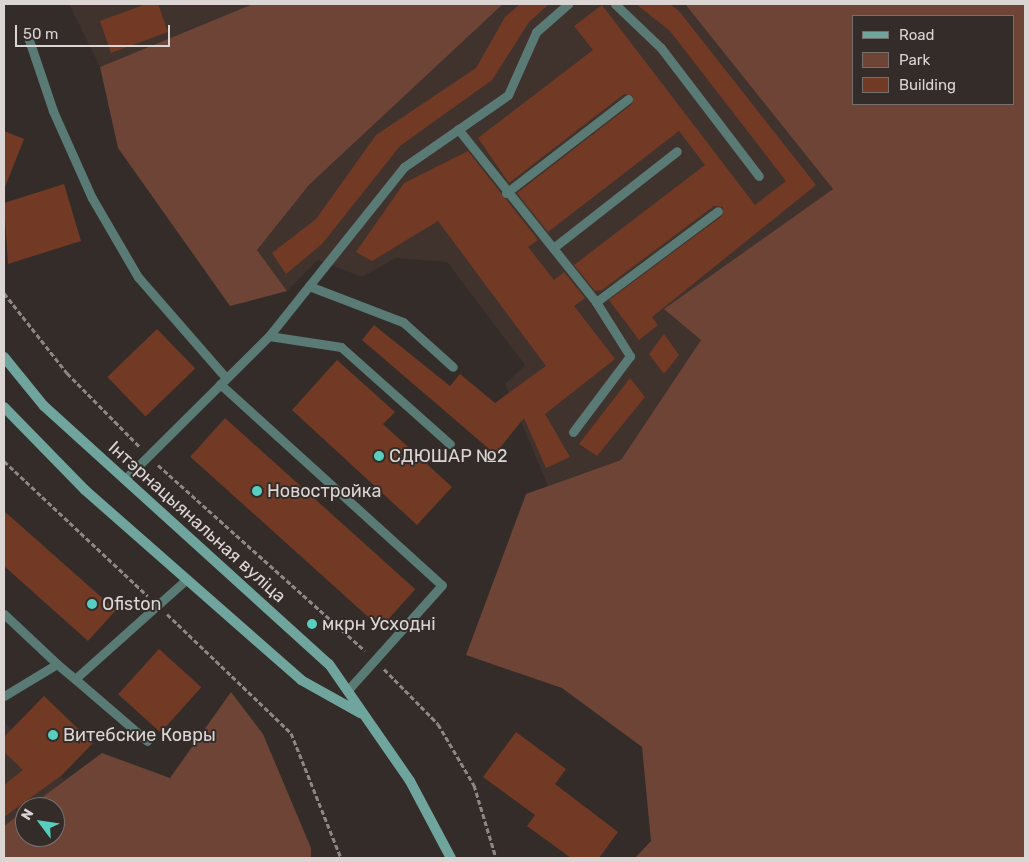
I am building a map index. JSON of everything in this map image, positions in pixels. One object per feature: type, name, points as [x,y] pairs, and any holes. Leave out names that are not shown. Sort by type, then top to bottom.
[{"type":"main road","name":"Інтэрнацыянальная вуліца","points":[[4,357],[44,406],[126,478],[329,664],[410,781],[451,858]]},
{"type":"main road","name":"Інтэрнацыянальная вуліца","points":[[4,407],[86,490],[301,680],[363,715]]},
{"type":"lane","points":[[126,478],[269,336],[404,167],[508,95],[536,32],[568,4]]},
{"type":"lane","points":[[615,4],[661,48],[759,176]]},
{"type":"lane","points":[[27,34],[53,111],[92,198],[133,269],[223,381],[442,585],[347,691]]},
{"type":"lane","points":[[506,193],[628,99]]},
{"type":"lane","points":[[458,129],[506,193],[596,302],[630,356],[573,432]]},
{"type":"lane","points":[[553,248],[676,150]]},
{"type":"lane","points":[[596,302],[718,211]]},
{"type":"lane","points":[[309,286],[403,322],[453,367]]},
{"type":"lane","points":[[269,336],[341,347],[450,444]]},
{"type":"lane","points":[[75,679],[157,604],[187,580]]},
{"type":"lane","points":[[4,614],[57,664],[147,740]]},
{"type":"lane","points":[[4,696],[57,664]]},
{"type":"path","points":[[4,293],[67,374],[148,456],[375,660],[438,724],[474,785],[496,858]]},
{"type":"path","points":[[4,461],[292,733],[341,858]]},
{"type":"shaded area","points":[[69,4],[253,4],[100,67]]},
{"type":"shaded area","points":[[503,4],[685,4],[833,189],[665,309],[701,340],[621,460],[548,486],[505,384],[525,365],[447,262],[396,258],[362,277],[318,260],[287,291],[257,250],[309,185]]},
{"type":"shaded area","points":[[4,722],[65,780],[42,797],[15,797],[15,818],[4,826]]},
{"type":"green space","points":[[253,4],[503,4],[309,185],[257,250],[287,291],[230,306],[118,148],[100,67]]},
{"type":"green space","points":[[685,4],[1025,4],[1025,858],[635,858],[651,841],[642,747],[562,688],[466,655],[526,494],[621,460],[701,340],[664,309],[833,189]]},
{"type":"green space","points":[[231,692],[263,734],[311,848],[311,858],[4,858],[4,826],[15,818],[15,847],[65,847],[65,797],[43,797],[102,753],[170,778]]},
{"type":"building","points":[[146,4],[158,4],[168,32],[111,53],[100,21]]},
{"type":"building","points":[[520,4],[549,4],[529,22],[492,80],[400,146],[322,244],[286,274],[272,253],[316,219],[376,135],[476,68],[505,17]]},
{"type":"building","points":[[636,4],[670,4],[679,11],[816,185],[652,317],[658,325],[639,340],[609,300],[722,216],[723,207],[714,206],[602,290],[595,291],[574,265],[705,165],[679,131],[548,232],[517,193],[632,104],[633,96],[624,94],[509,183],[478,138],[593,50],[574,26],[602,5],[755,205],[786,181],[670,31]]},
{"type":"building","points":[[4,131],[24,139],[5,187],[4,186]]},
{"type":"building","points":[[468,151],[538,240],[528,247],[554,280],[564,272],[585,298],[574,306],[615,359],[545,414],[570,457],[546,468],[524,418],[495,454],[362,340],[374,325],[450,386],[460,374],[495,403],[546,366],[438,221],[372,261],[356,252],[404,183]]},
{"type":"building","points":[[64,184],[81,241],[8,264],[4,203]]},
{"type":"building","points":[[157,329],[195,369],[146,416],[107,377]]},
{"type":"building","points":[[664,334],[679,355],[664,374],[649,354]]},
{"type":"building","name":"СДЮШАР №2","points":[[337,360],[395,412],[383,424],[452,487],[417,525],[292,410]]},
{"type":"building","points":[[630,378],[645,397],[597,456],[579,444]]},
{"type":"building","points":[[225,418],[415,589],[380,628],[190,457]]},
{"type":"building","points":[[4,511],[116,610],[88,641],[4,566]]},
{"type":"building","points":[[159,649],[201,687],[161,732],[118,694]]},
{"type":"building","points":[[44,696],[93,743],[62,775],[32,797],[15,797],[15,809],[4,817],[4,785],[23,770],[4,752],[4,737]]},
{"type":"building","points":[[516,732],[566,769],[555,784],[618,832],[599,858],[571,858],[527,826],[535,815],[483,777]]},
{"type":"place","name":"СДЮШАР №2","points":[[379,456]]},
{"type":"place","name":"Новостройка","points":[[257,491]]},
{"type":"place","name":"Ofiston","points":[[92,604]]},
{"type":"place","name":"мкрн Усходні","points":[[312,624]]},
{"type":"place","name":"Витебские Ковры","points":[[53,735]]}]
